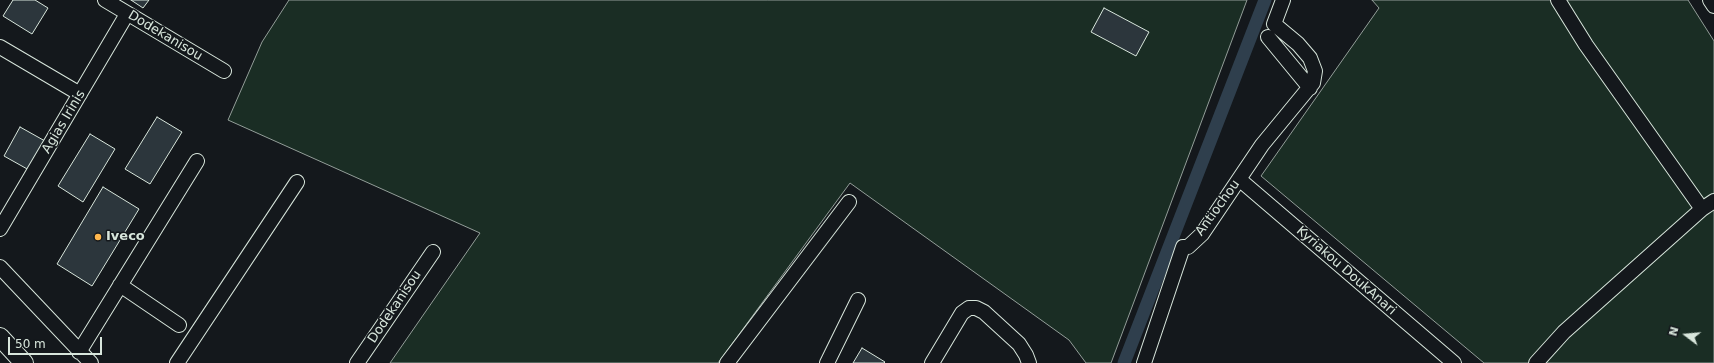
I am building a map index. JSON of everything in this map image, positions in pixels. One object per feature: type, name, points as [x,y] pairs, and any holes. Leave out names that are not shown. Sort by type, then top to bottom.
[{"type":"main road","points":[[0,337],[24,363]]},
{"type":"street","name":"Dodekanisou","points":[[105,0],[224,71]]},
{"type":"street","points":[[1283,0],[1271,31],[1310,88]]},
{"type":"street","points":[[1558,0],[1586,45],[1702,209]]},
{"type":"street","points":[[1710,0],[1714,6]]},
{"type":"street","name":"Agias Irinis","points":[[0,229],[127,14]]},
{"type":"street","name":"Antiochou","points":[[1144,363],[1183,247],[1188,247],[1202,234],[1262,145],[1313,83],[1315,71],[1310,58],[1298,44],[1271,31]]},
{"type":"street","points":[[0,47],[80,94]]},
{"type":"street","points":[[79,352],[197,161]]},
{"type":"street","name":"Kyriakou DoukAnari","points":[[1239,179],[1454,363]]},
{"type":"street","points":[[177,363],[297,182]]},
{"type":"street","points":[[1536,363],[1564,332],[1702,209],[1714,201]]},
{"type":"street","points":[[728,363],[849,202]]},
{"type":"street","name":"Dodekanisou","points":[[357,363],[433,252]]},
{"type":"street","points":[[0,268],[91,363]]},
{"type":"street","points":[[120,285],[178,325]]},
{"type":"street","points":[[827,363],[858,300]]},
{"type":"street","points":[[932,363],[962,313],[969,308],[976,308],[984,312],[1018,344],[1026,355],[1029,363]]},
{"type":"green space","points":[[289,0],[1247,0],[1111,363],[1086,363],[1069,340],[850,183],[718,363],[390,363],[480,233],[228,120],[262,42]]},
{"type":"green space","points":[[1372,0],[1688,0],[1714,41],[1714,363],[1484,363],[1261,176],[1379,8]]},
{"type":"building","points":[[13,0],[35,0],[48,8],[32,34],[3,16]]},
{"type":"building","points":[[131,0],[149,0],[143,8]]},
{"type":"building","points":[[1104,8],[1149,32],[1136,56],[1091,32]]},
{"type":"building","points":[[157,117],[182,132],[150,184],[125,169]]},
{"type":"building","points":[[20,127],[45,141],[29,170],[4,156]]},
{"type":"building","points":[[90,134],[115,149],[83,202],[58,186]]},
{"type":"building","name":"Iveco","points":[[103,187],[139,209],[92,286],[57,264]]},
{"type":"building","points":[[862,348],[885,362],[853,363]]},
{"type":"waterway","points":[[1124,363],[1265,0]]},
{"type":"place","name":"Iveco","points":[[98,237]]}]
